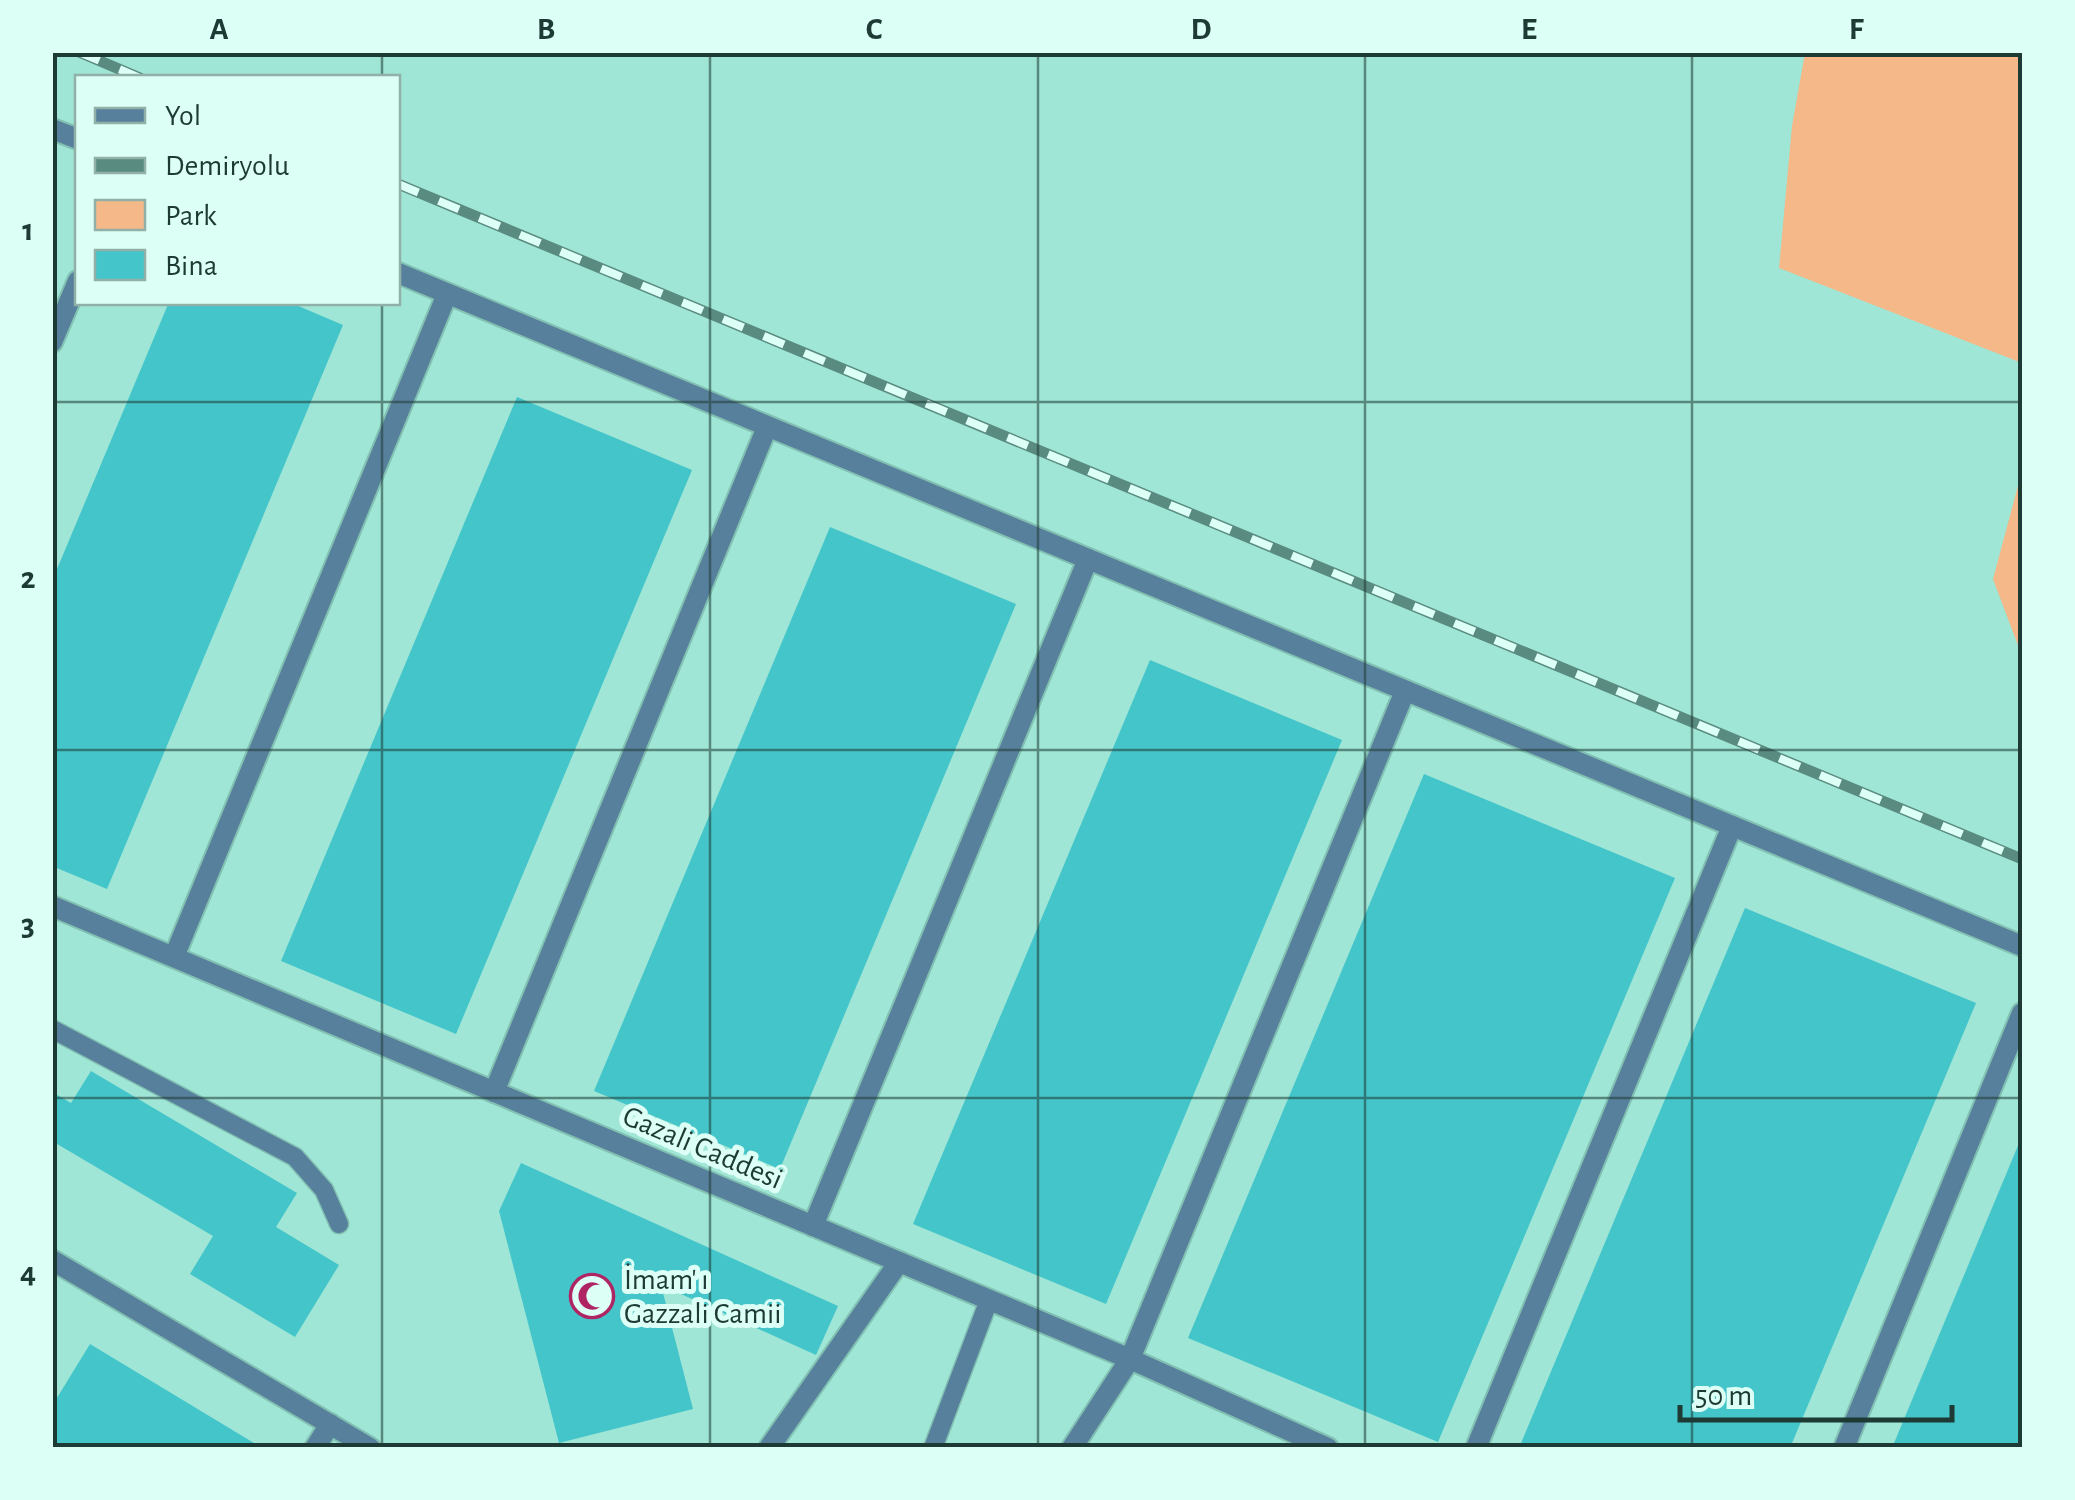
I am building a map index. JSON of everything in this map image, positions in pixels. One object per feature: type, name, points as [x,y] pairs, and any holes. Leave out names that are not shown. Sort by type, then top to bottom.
[{"type":"street","points":[[400,274],[2022,946]]},
{"type":"street","points":[[52,342],[75,288]]},
{"type":"street","points":[[174,957],[447,294]]},
{"type":"street","points":[[494,1092],[767,427]]},
{"type":"street","points":[[813,1226],[1088,560]]},
{"type":"street","points":[[1072,1448],[1130,1359],[1405,690]]},
{"type":"street","points":[[1476,1448],[1732,826]]},
{"type":"street","name":"Gazali Caddesi","points":[[52,906],[1130,1359],[1328,1448]]},
{"type":"street","points":[[1844,1448],[2022,1013]]},
{"type":"street","points":[[52,1260],[370,1448]]},
{"type":"street","points":[[769,1448],[899,1262]]},
{"type":"street","points":[[316,1448],[330,1424]]},
{"type":"lane","points":[[52,1029],[296,1156],[324,1190],[339,1224]]},
{"type":"lane","points":[[933,1448],[989,1300]]},
{"type":"green space","points":[[1805,53],[2022,53],[2022,363],[1779,268],[1792,126]]},
{"type":"green space","points":[[2022,471],[2022,656],[1993,579]]},
{"type":"building","points":[[168,305],[296,305],[343,325],[107,889],[52,866],[52,581]]},
{"type":"building","points":[[517,397],[692,470],[456,1034],[281,961]]},
{"type":"building","points":[[830,527],[1016,604],[780,1169],[594,1091]]},
{"type":"building","points":[[1150,660],[1342,740],[1106,1304],[913,1224]]},
{"type":"building","points":[[1424,774],[1675,878],[1438,1442],[1188,1338]]},
{"type":"building","points":[[1745,908],[1976,1003],[1790,1448],[1519,1448]]},
{"type":"building","points":[[91,1071],[297,1193],[276,1227],[339,1265],[295,1337],[190,1274],[213,1236],[52,1141],[52,1092],[71,1103]]},
{"type":"building","points":[[2022,1136],[2022,1448],[1892,1448]]},
{"type":"building","name":"İmam' ı Gazzali Camii","points":[[521,1163],[838,1306],[816,1355],[661,1285],[693,1409],[559,1443],[499,1211]]},
{"type":"building","points":[[90,1344],[262,1448],[52,1448],[52,1406]]},
{"type":"railway","points":[[79,52],[133,75]]},
{"type":"railway","points":[[400,185],[2022,859]]},
{"type":"place","name":"İmam' ı Gazzali Camii","points":[[592,1296]]}]
